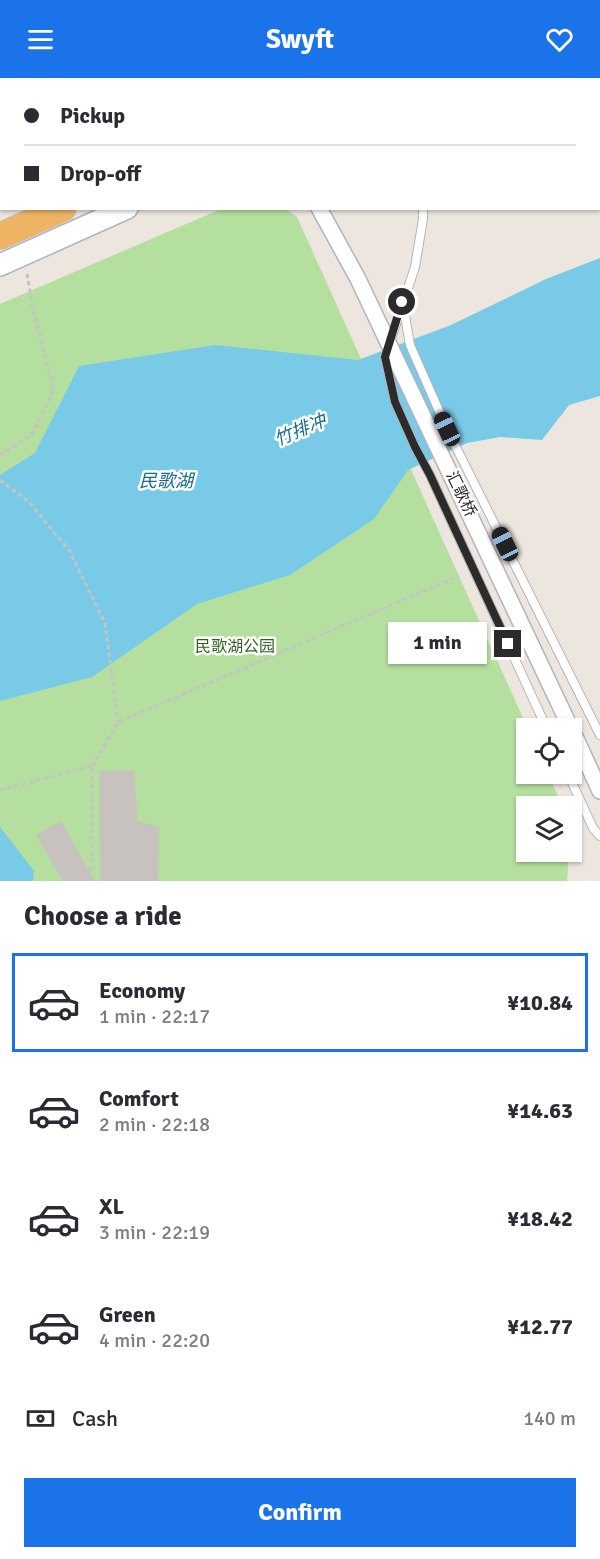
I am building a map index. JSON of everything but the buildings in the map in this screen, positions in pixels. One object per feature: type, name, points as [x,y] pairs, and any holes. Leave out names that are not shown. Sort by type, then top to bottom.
[{"type":"highway","points":[[0,236],[58,210]]},
{"type":"main road","points":[[1,264],[123,210]]},
{"type":"street","name":"汇歌桥","points":[[320,210],[358,279],[566,718]]},
{"type":"street","name":"汇歌桥","points":[[582,753],[600,791]]},
{"type":"lane","points":[[423,210],[415,267],[385,357],[395,402],[542,718]]},
{"type":"lane","points":[[402,302],[410,345],[433,399],[600,735]]},
{"type":"lane","points":[[573,784],[593,828],[600,836]]},
{"type":"path","points":[[0,455],[32,434],[54,390],[33,310],[24,254]]},
{"type":"path","points":[[0,480],[28,501],[69,550],[105,623],[118,722]]},
{"type":"path","points":[[91,881],[92,766],[118,722],[459,576]]},
{"type":"path","points":[[0,790],[92,766]]},
{"type":"green space","name":"民歌湖公园","points":[[219,210],[287,210],[297,217],[523,718],[516,718],[516,784],[553,784],[558,796],[516,796],[516,862],[568,862],[567,881],[0,881],[0,304]]},
{"type":"water","name":"民歌湖","points":[[600,258],[600,396],[569,405],[542,440],[500,437],[467,443],[408,470],[374,519],[290,575],[197,604],[92,677],[0,701],[0,475],[35,453],[79,366],[215,345],[358,360],[451,325],[546,279]]},
{"type":"water","points":[[0,827],[34,871],[33,881],[0,881]]},
{"type":"route","points":[[402,302],[385,357],[395,402],[508,644]]},
{"type":"water label","name":"竹排冲","points":[[300,430]]}]
